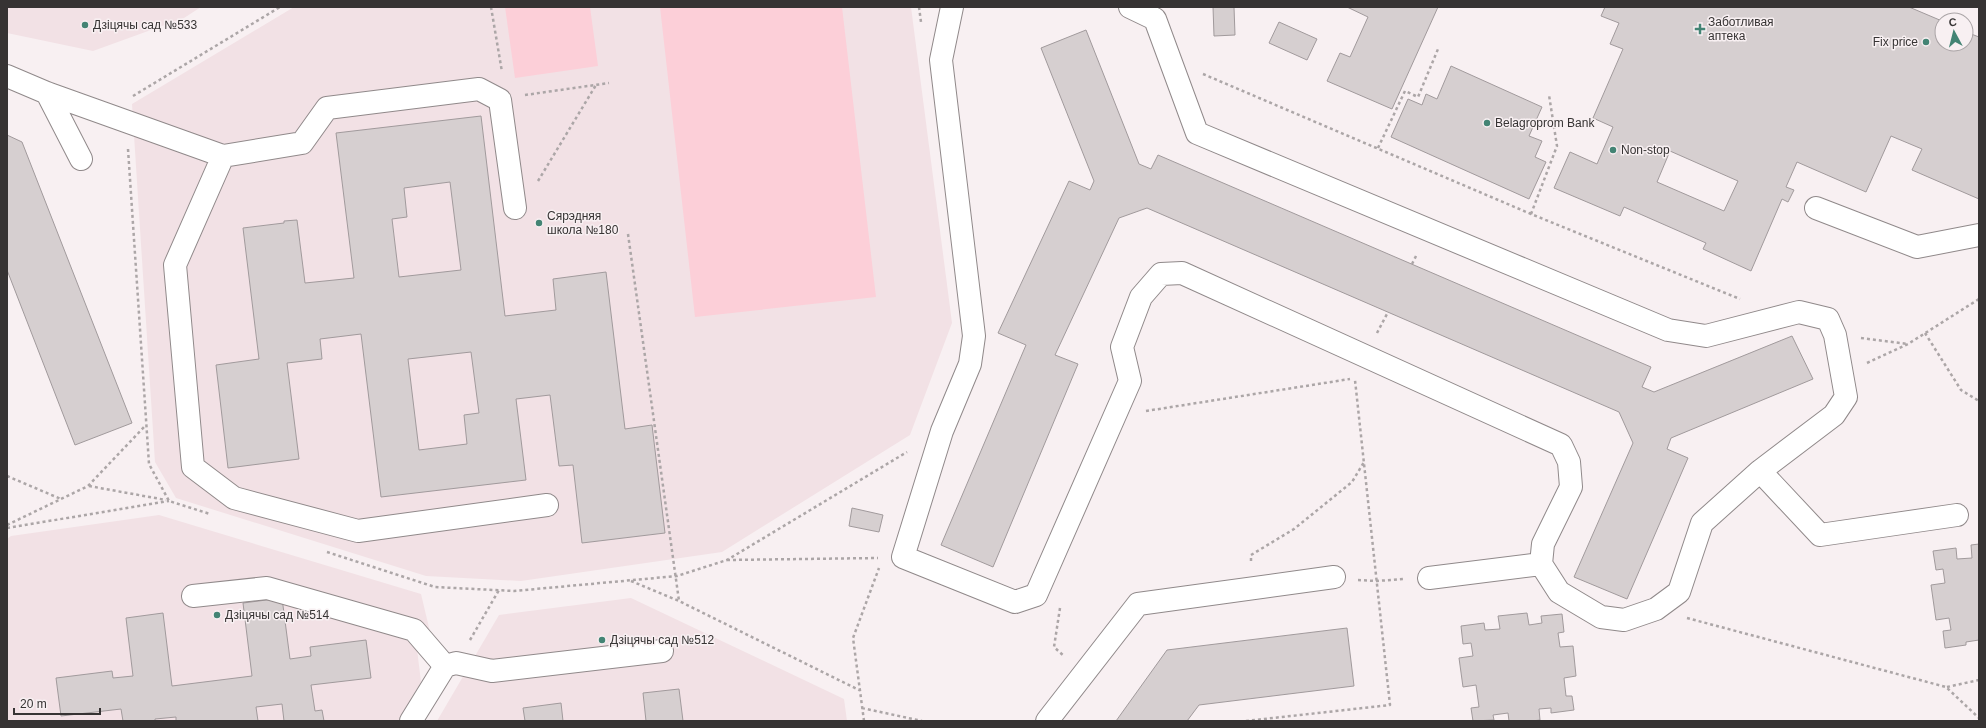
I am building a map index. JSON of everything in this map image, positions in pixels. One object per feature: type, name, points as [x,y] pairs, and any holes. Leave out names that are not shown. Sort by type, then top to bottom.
[{"type":"lane","points":[[952,7],[940,60],[974,336],[970,364],[942,431],[903,557],[1015,602],[1036,595],[1130,381],[1122,347],[1141,298],[1161,274],[1182,273],[1561,445],[1569,462],[1571,487],[1543,544],[1541,564],[1559,592],[1601,617],[1624,620],[1656,609],[1679,592],[1702,523],[1760,471],[1834,415],[1846,397],[1835,335],[1828,319],[1799,312],[1706,336],[1668,330],[1197,133],[1155,19],[1130,7]]},
{"type":"lane","points":[[7,76],[47,93],[223,156],[302,143],[327,108],[478,89],[500,100],[515,208]]},
{"type":"lane","points":[[47,93],[81,158]]},
{"type":"lane","points":[[223,156],[175,265],[193,467],[234,498],[358,531],[547,505]]},
{"type":"lane","points":[[1816,208],[1916,247],[1979,234]]},
{"type":"lane","points":[[1760,471],[1820,534],[1957,515]]},
{"type":"lane","points":[[1430,578],[1541,564]]},
{"type":"lane","points":[[1047,721],[1138,604],[1334,577]]},
{"type":"lane","points":[[193,596],[267,588],[414,630],[445,666]]},
{"type":"lane","points":[[411,721],[445,666],[456,663],[492,671],[662,651]]},
{"type":"path","points":[[169,501],[149,464],[125,100],[280,7]]},
{"type":"path","points":[[491,7],[502,75]]},
{"type":"path","points":[[1378,148],[1405,91],[1418,96],[1438,49]]},
{"type":"path","points":[[1170,61],[1229,84],[1531,214],[1745,301]]},
{"type":"path","points":[[521,95],[608,83]]},
{"type":"path","points":[[537,184],[596,85]]},
{"type":"path","points":[[1531,214],[1557,146],[1549,95]]},
{"type":"path","points":[[628,234],[677,576],[679,601]]},
{"type":"path","points":[[1841,375],[1908,344],[1979,299]]},
{"type":"path","points":[[1925,333],[1961,390],[1979,401]]},
{"type":"path","points":[[1835,335],[1908,344]]},
{"type":"path","points":[[1115,415],[1355,378],[1390,705],[1246,721]]},
{"type":"path","points":[[7,526],[88,486],[146,426]]},
{"type":"path","points":[[324,551],[435,587],[514,591],[677,576],[726,560],[942,431]]},
{"type":"path","points":[[1252,588],[1251,555],[1294,530],[1346,487],[1352,482],[1364,461]]},
{"type":"path","points":[[7,476],[62,499]]},
{"type":"path","points":[[88,486],[169,501],[213,515]]},
{"type":"path","points":[[7,526],[169,501]]},
{"type":"path","points":[[726,560],[883,558]]},
{"type":"path","points":[[864,721],[853,638],[880,566]]},
{"type":"path","points":[[1334,577],[1377,581],[1430,578]]},
{"type":"path","points":[[629,580],[679,601],[860,690]]},
{"type":"path","points":[[1054,647],[1062,600]]},
{"type":"path","points":[[1656,609],[1946,687],[1979,680]]},
{"type":"path","points":[[1946,687],[1979,718]]},
{"type":"path","points":[[862,708],[922,721]]},
{"type":"shaded area","name":"Дзіцячы сад №533","points":[[7,7],[201,7],[184,18],[93,51],[7,33]]},
{"type":"shaded area","name":"Сярэдняя школа №180","points":[[294,7],[911,7],[952,323],[910,435],[722,552],[521,581],[426,576],[176,498],[155,462],[132,104]]},
{"type":"shaded area","points":[[505,7],[590,7],[598,66],[515,78]]},
{"type":"shaded area","points":[[660,7],[842,7],[876,297],[695,317]]},
{"type":"shaded area","name":"Дзіцячы сад №514","points":[[159,515],[421,594],[431,636],[417,649],[421,682],[398,721],[7,721],[7,539],[11,536]]},
{"type":"shaded area","name":"Дзіцячы сад №512","points":[[631,598],[844,699],[847,721],[437,721],[499,615]]},
{"type":"building","points":[[1213,7],[1234,7],[1235,35],[1214,36]]},
{"type":"building","points":[[1347,7],[1438,7],[1392,109],[1327,81],[1340,53],[1350,57],[1368,17]]},
{"type":"building","points":[[1605,7],[1909,7],[1934,18],[1934,52],[1974,52],[1974,35],[1979,37],[1979,199],[1912,170],[1922,149],[1891,136],[1866,192],[1797,162],[1786,187],[1794,190],[1788,202],[1782,199],[1751,271],[1703,249],[1706,243],[1624,207],[1620,216],[1554,188],[1570,152],[1597,164],[1613,127],[1593,118],[1623,49],[1610,44],[1619,23],[1601,16]],"holes":[[[1670,151],[1738,181],[1724,211],[1657,182]]]},
{"type":"building","points":[[1279,22],[1317,39],[1307,60],[1269,43]]},
{"type":"building","points":[[1086,30],[1139,164],[1151,169],[1158,155],[1651,367],[1642,387],[1654,392],[1792,336],[1813,379],[1671,438],[1667,449],[1688,458],[1627,599],[1574,577],[1633,443],[1619,412],[1147,208],[1119,218],[1055,355],[1078,364],[993,567],[941,545],[1026,345],[998,333],[1069,181],[1090,190],[1094,181],[1041,48]]},
{"type":"building","points":[[1451,66],[1542,107],[1529,136],[1542,141],[1535,157],[1546,162],[1529,199],[1391,137],[1408,99],[1422,105],[1426,94],[1437,99]]},
{"type":"building","points":[[481,116],[505,316],[556,310],[553,279],[606,272],[625,429],[652,425],[665,533],[582,543],[573,465],[559,466],[550,395],[516,399],[526,480],[381,497],[361,334],[320,339],[322,359],[287,363],[299,459],[228,468],[216,365],[259,359],[243,228],[297,220],[305,283],[354,278],[336,133]],"holes":[[[450,182],[461,270],[399,277],[392,219],[407,217],[404,188]],[[471,352],[479,413],[464,415],[467,444],[419,450],[408,359]]]},
{"type":"building","points":[[7,135],[22,142],[132,423],[75,445],[7,270]]},
{"type":"building","points":[[852,508],[883,515],[879,532],[849,526]]},
{"type":"building","points":[[1979,544],[1979,640],[1966,642],[1966,645],[1945,648],[1943,631],[1951,630],[1949,618],[1936,620],[1931,585],[1945,583],[1943,569],[1936,570],[1933,551],[1956,548],[1957,559],[1972,558],[1971,545]]},
{"type":"building","points":[[282,598],[290,659],[311,656],[310,647],[366,640],[371,678],[311,685],[315,711],[322,710],[324,721],[284,721],[282,704],[256,707],[258,721],[176,721],[176,717],[155,719],[155,721],[123,721],[121,709],[61,716],[56,678],[112,671],[113,678],[133,676],[126,618],[163,613],[172,686],[252,676],[243,603]]},
{"type":"building","points":[[1527,613],[1529,625],[1542,623],[1541,616],[1562,614],[1564,632],[1558,633],[1560,647],[1573,646],[1576,676],[1564,678],[1566,696],[1572,696],[1574,710],[1551,713],[1551,708],[1539,709],[1540,720],[1532,721],[1509,721],[1508,713],[1493,715],[1494,720],[1473,721],[1471,708],[1479,707],[1476,685],[1463,687],[1459,658],[1473,656],[1471,643],[1463,644],[1461,626],[1484,623],[1485,630],[1500,629],[1498,616]]},
{"type":"building","points":[[1347,628],[1354,686],[1199,705],[1187,721],[1116,721],[1167,650]]},
{"type":"building","points":[[679,689],[683,721],[646,721],[643,693]]},
{"type":"building","points":[[561,703],[563,721],[525,721],[523,708]]},
{"type":"place","name":"Дзіцячы сад №533","points":[[85,25]]},
{"type":"place","name":"Заботливая аптека","points":[[1700,29]]},
{"type":"place","name":"Fix price","points":[[1926,42]]},
{"type":"place","name":"Belagroprom Bank","points":[[1487,123]]},
{"type":"place","name":"Non-stop","points":[[1613,150]]},
{"type":"place","name":"Сярэдняя школа №180","points":[[539,223]]},
{"type":"place","name":"Дзіцячы сад №514","points":[[217,615]]},
{"type":"place","name":"Дзіцячы сад №512","points":[[602,640]]}]
